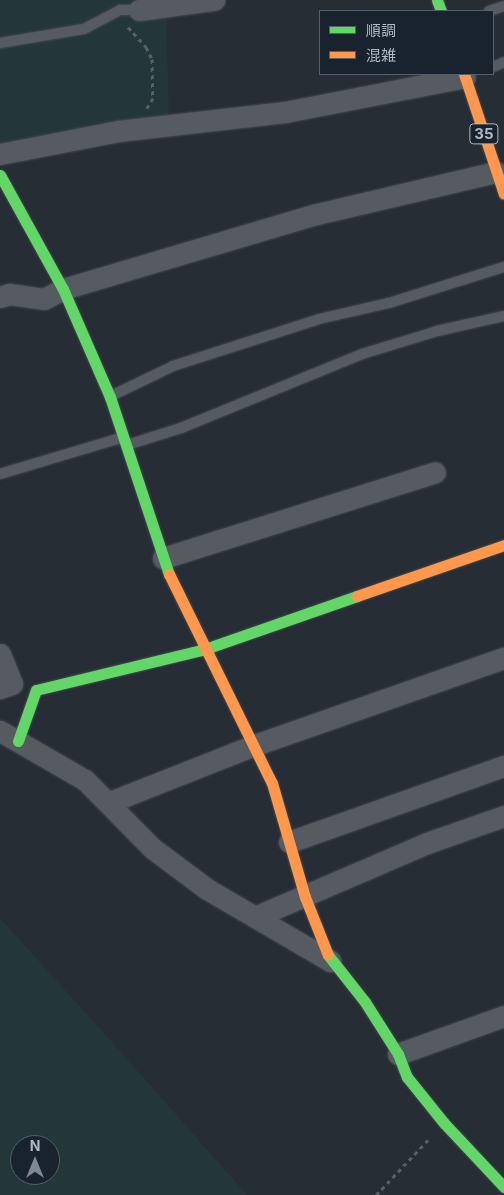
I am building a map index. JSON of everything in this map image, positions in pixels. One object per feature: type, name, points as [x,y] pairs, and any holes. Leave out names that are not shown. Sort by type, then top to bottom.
[{"type":"street","points":[[129,10],[214,0]]},
{"type":"street","points":[[0,154],[118,130],[285,112],[468,75]]},
{"type":"street","name":"35","points":[[468,75],[500,170],[504,194]]},
{"type":"street","points":[[0,297],[9,294],[44,299],[63,289],[317,214],[500,170]]},
{"type":"street","points":[[0,175],[63,289],[110,397],[174,590],[255,745],[272,783],[305,897],[330,961]]},
{"type":"street","points":[[163,558],[435,472]]},
{"type":"street","points":[[504,545],[205,649],[36,690],[9,736],[85,780],[110,802],[152,848],[207,889],[330,961],[365,1002],[398,1054],[407,1077],[444,1123],[504,1187]]},
{"type":"street","points":[[0,654],[12,684],[0,688]]},
{"type":"street","points":[[110,802],[255,745],[504,658]]},
{"type":"street","points":[[289,842],[504,766]]},
{"type":"street","points":[[256,917],[427,843],[504,816]]},
{"type":"street","points":[[398,1054],[504,1016]]},
{"type":"lane","points":[[492,10],[504,6]]},
{"type":"lane","points":[[0,43],[84,29],[129,10]]},
{"type":"lane","points":[[110,397],[182,363],[318,319],[389,303],[504,266]]},
{"type":"lane","points":[[0,474],[181,428],[362,354],[437,330],[504,316]]},
{"type":"path","points":[[129,10],[120,18],[146,46],[152,59],[153,98],[144,110]]},
{"type":"path","points":[[376,1195],[444,1123]]},
{"type":"green space","points":[[0,0],[134,0],[134,14],[166,11],[169,117],[0,151]]},
{"type":"green space","points":[[0,918],[121,1052],[247,1195],[0,1195]]},
{"type":"traffic: fast","points":[[437,0],[441,10]]},
{"type":"traffic: fast","points":[[0,175],[63,289],[110,397],[169,574]]},
{"type":"traffic: fast","points":[[18,741],[36,690],[205,649],[357,596]]},
{"type":"traffic: fast","points":[[328,955],[365,1002],[398,1054],[407,1077],[444,1123],[504,1187]]},
{"type":"traffic: slow","points":[[464,75],[504,194]]},
{"type":"traffic: slow","points":[[357,596],[504,545]]},
{"type":"traffic: slow","points":[[169,574],[272,783],[305,897],[328,955]]}]
